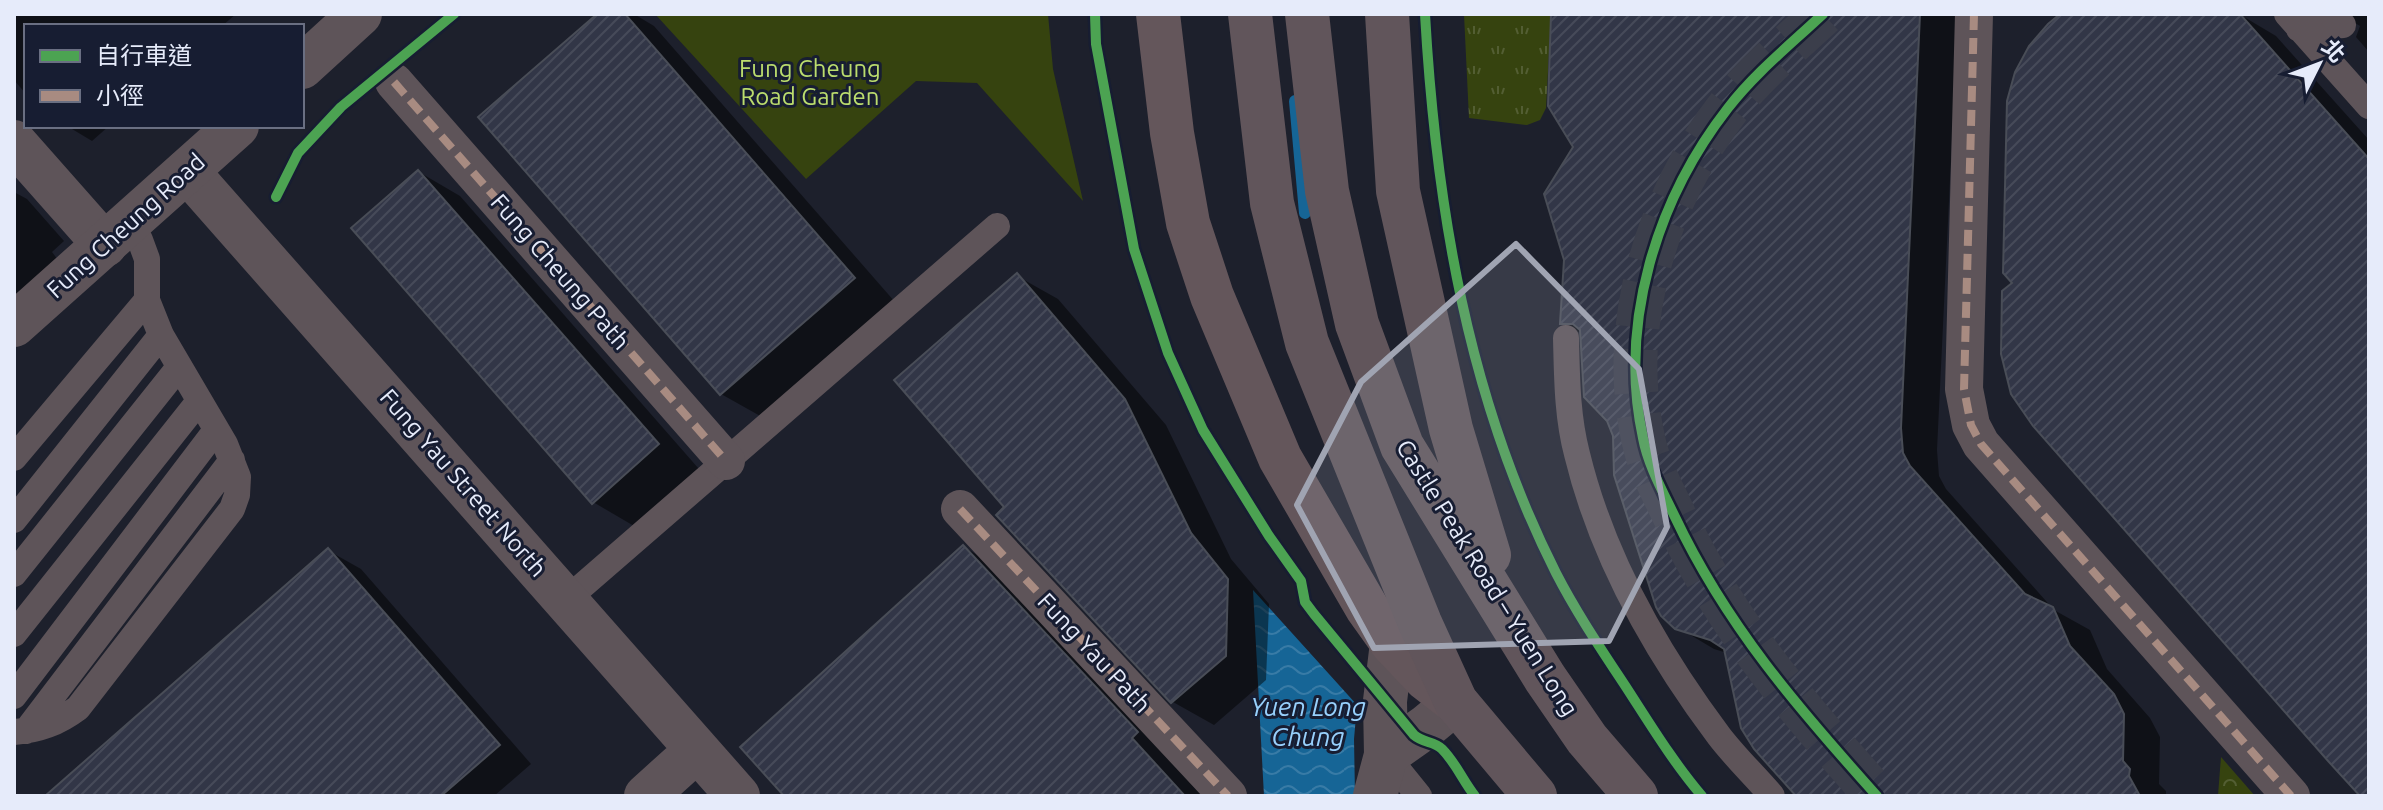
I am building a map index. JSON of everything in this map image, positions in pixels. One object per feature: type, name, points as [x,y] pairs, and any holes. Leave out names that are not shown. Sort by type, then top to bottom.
[{"type":"main road","points":[[1158,14],[1172,133],[1188,223],[1212,296],[1280,458],[1367,608],[1392,643],[1425,678],[1456,702],[1535,796]]},
{"type":"main road","points":[[1250,14],[1272,203],[1307,343],[1420,623],[1456,702]]},
{"type":"main road","name":"Castle Peak Road – Yuen Long","points":[[1307,14],[1327,191],[1357,324],[1402,446],[1545,678],[1587,739],[1636,796]]},
{"type":"main road","points":[[1387,14],[1398,191],[1451,429],[1508,615]]},
{"type":"street","points":[[304,65],[360,14]]},
{"type":"street","points":[[1974,14],[1964,389],[1971,425],[1990,454],[2291,796]]},
{"type":"street","name":"Fung Cheung Path","points":[[394,82],[726,461]]},
{"type":"street","name":"Fung Cheung Road","points":[[14,325],[235,128]]},
{"type":"street","points":[[14,142],[117,234]]},
{"type":"street","name":"Fung Yau Street North","points":[[187,171],[738,796]]},
{"type":"street","name":"Fung Yau Path","points":[[960,509],[1228,796]]},
{"type":"street","points":[[1380,775],[1392,643]]},
{"type":"street","points":[[1380,775],[1427,726],[1456,702]]},
{"type":"street","points":[[646,796],[697,750]]},
{"type":"lane","points":[[2293,22],[2343,25]]},
{"type":"lane","points":[[2293,22],[2369,106]]},
{"type":"lane","points":[[566,600],[997,226]]},
{"type":"lane","points":[[20,731],[45,727],[78,708],[232,509],[237,495],[238,477],[232,460],[161,335],[147,300],[147,259],[140,240],[117,234]]},
{"type":"lane","points":[[14,458],[147,300]]},
{"type":"lane","points":[[14,520],[161,335]]},
{"type":"lane","points":[[1566,338],[1568,399],[1576,452],[1593,510],[1619,575],[1662,654],[1720,738],[1772,796]]},
{"type":"lane","points":[[14,574],[179,367]]},
{"type":"lane","points":[[14,634],[199,401]]},
{"type":"lane","points":[[14,696],[216,430]]},
{"type":"lane","points":[[1380,775],[1419,796]]},
{"type":"highlighted area","points":[[1516,244],[1639,369],[1667,527],[1609,641],[1374,648],[1297,505],[1361,382]]},
{"type":"green space","name":"Fung Cheung Road Garden","points":[[655,14],[1048,14],[1053,69],[1083,201],[977,83],[916,81],[806,179]]},
{"type":"green space","points":[[1464,14],[1551,14],[1546,108],[1540,120],[1527,125],[1469,118]]},
{"type":"green space","points":[[2221,757],[2255,796],[2218,796]]},
{"type":"water","name":"Yuen Long Chung","points":[[1253,590],[1357,705],[1355,796],[1264,796]]},
{"type":"building","points":[[597,14],[625,14],[855,278],[720,395],[478,117]]},
{"type":"building","points":[[1551,14],[1920,14],[1901,428],[1903,453],[1910,466],[2025,594],[2053,607],[2070,646],[2114,694],[2124,714],[2123,761],[2130,769],[2129,776],[2140,796],[1796,796],[1754,749],[1741,728],[1724,649],[1710,640],[1675,629],[1656,607],[1614,475],[1613,436],[1607,421],[1584,397],[1580,330],[1573,324],[1560,324],[1564,260],[1544,194],[1573,147],[1548,106]]},
{"type":"building","points":[[2060,14],[2240,14],[2369,159],[2369,796],[2360,796],[2329,762],[2033,426],[2011,394],[2001,354],[2002,291],[2012,283],[2003,273],[2007,101],[2015,72],[2029,46]]},
{"type":"building","points":[[418,170],[659,444],[592,504],[351,228]]},
{"type":"building","points":[[1017,273],[1125,399],[1191,533],[1228,579],[1226,656],[1171,703],[996,515],[1004,507],[894,380]]},
{"type":"building","points":[[963,545],[1138,732],[1132,738],[1185,796],[784,796],[740,747]]},
{"type":"building","points":[[328,548],[500,745],[441,796],[45,796]]},
{"type":"waterway","name":"Yuen Long Chung","points":[[1295,101],[1305,213]]},
{"type":"tunnel","points":[[1823,14],[1774,59],[1728,108],[1681,182],[1663,222],[1640,307],[1636,351],[1637,395],[1645,448],[1652,468],[1717,594],[1740,630],[1792,698],[1877,796]]},
{"type":"marked path","points":[[1974,14],[1964,389],[1971,425],[1981,444],[2291,796]]},
{"type":"marked path","points":[[394,82],[726,461]]},
{"type":"marked path","points":[[960,509],[1228,796]]},
{"type":"cycle path","points":[[276,197],[298,153],[341,107],[454,14]]},
{"type":"cycle path","points":[[1095,14],[1096,44],[1134,249],[1168,353],[1203,430],[1301,581],[1305,602],[1414,735],[1439,746],[1447,754],[1475,796]]},
{"type":"cycle path","points":[[1425,14],[1430,86],[1448,230],[1479,371],[1500,439],[1526,507],[1572,602],[1662,743],[1702,796]]},
{"type":"cycle path","points":[[1823,14],[1774,59],[1728,108],[1681,182],[1663,222],[1640,307],[1636,351],[1637,395],[1645,448],[1652,468],[1717,594],[1740,630],[1792,698],[1877,796]]}]
